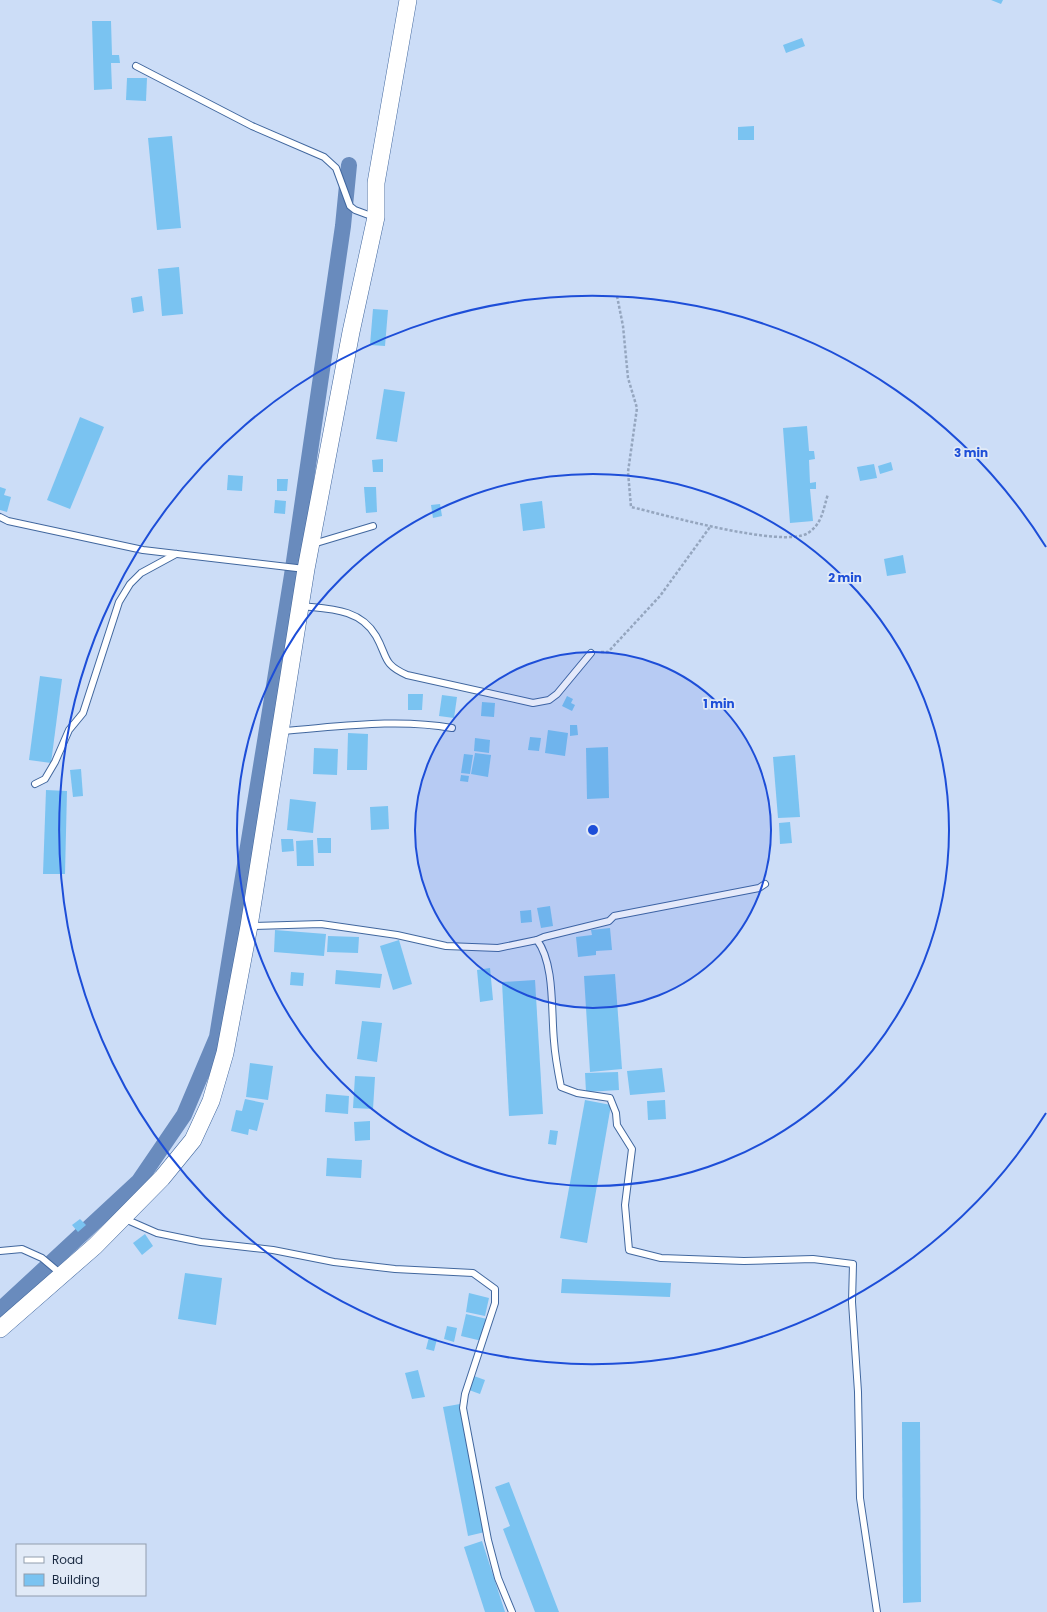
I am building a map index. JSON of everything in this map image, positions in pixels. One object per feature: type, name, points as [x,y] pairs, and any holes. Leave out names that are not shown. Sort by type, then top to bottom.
[{"type":"street","points":[[0,1329],[124,1218],[162,1178],[193,1140],[211,1101],[225,1053],[249,926],[306,569],[351,332],[376,217],[376,183],[408,0]]},
{"type":"lane","points":[[136,66],[252,126],[324,157],[336,168],[350,206],[355,210],[376,217]]},
{"type":"lane","points":[[0,517],[8,521],[143,550],[306,569]]},
{"type":"lane","points":[[311,544],[373,526]]},
{"type":"lane","points":[[35,784],[45,779],[55,762],[69,730],[83,713],[119,602],[130,584],[141,573],[176,554]]},
{"type":"lane","points":[[301,606],[342,610],[357,617],[375,635],[385,659],[394,669],[407,675],[533,703],[549,700],[557,694],[591,653]]},
{"type":"lane","points":[[281,731],[396,723],[452,728]]},
{"type":"lane","points":[[249,926],[321,924],[396,935],[446,946],[498,948],[538,940],[544,937],[609,921],[614,916],[759,888],[765,884]]},
{"type":"lane","points":[[538,940],[542,946],[546,962],[551,998],[554,1042],[561,1087],[577,1094],[610,1098],[616,1113],[617,1125],[632,1149],[625,1205],[629,1250],[661,1258],[744,1261],[813,1259],[853,1264],[852,1302],[858,1392],[860,1498],[877,1612]]},
{"type":"lane","points":[[124,1218],[157,1234],[201,1242],[273,1250],[342,1263],[395,1269],[473,1273],[494,1289],[495,1303],[465,1394],[463,1408],[488,1540],[498,1578],[512,1612]]},
{"type":"lane","points":[[0,1251],[22,1248],[42,1258],[62,1275]]},
{"type":"path","points":[[617,296],[623,326],[628,378],[637,408],[628,472],[631,507],[710,527],[778,537],[806,534],[819,525],[828,494]]},
{"type":"path","points":[[591,653],[608,652],[660,596],[710,527]]},
{"type":"building","points":[[991,0],[1003,0],[1001,4]]},
{"type":"building","points":[[92,21],[111,21],[112,55],[119,55],[120,63],[111,63],[112,89],[94,90]]},
{"type":"building","points":[[802,38],[805,46],[786,53],[783,45]]},
{"type":"building","points":[[127,78],[147,78],[146,101],[126,100]]},
{"type":"building","points":[[754,126],[754,140],[738,140],[738,127]]},
{"type":"building","points":[[172,136],[181,228],[157,230],[148,138]]},
{"type":"building","points":[[179,267],[183,314],[162,316],[158,269]]},
{"type":"building","points":[[142,296],[144,311],[133,313],[131,298]]},
{"type":"building","points":[[373,309],[388,310],[385,346],[370,345]]},
{"type":"building","points":[[384,389],[405,392],[397,442],[376,439]]},
{"type":"building","points":[[80,417],[104,427],[70,509],[47,500]]},
{"type":"building","points":[[807,426],[809,451],[814,451],[815,459],[809,460],[810,483],[816,482],[816,489],[810,489],[813,521],[790,523],[783,428]]},
{"type":"building","points":[[383,459],[383,472],[373,472],[372,460]]},
{"type":"building","points":[[891,462],[893,470],[880,474],[878,466]]},
{"type":"building","points":[[874,464],[877,478],[860,481],[857,467]]},
{"type":"building","points":[[228,475],[243,476],[242,491],[227,490]]},
{"type":"building","points":[[277,479],[288,479],[287,491],[277,491]]},
{"type":"building","points":[[0,487],[6,489],[4,495],[11,497],[7,512],[0,510]]},
{"type":"building","points":[[364,487],[376,487],[377,512],[366,513]]},
{"type":"building","points":[[275,500],[286,501],[285,514],[274,513]]},
{"type":"building","points":[[542,501],[545,528],[523,531],[520,504]]},
{"type":"building","points":[[440,504],[442,516],[433,518],[431,505]]},
{"type":"building","points":[[903,555],[906,573],[887,576],[884,559]]},
{"type":"building","points":[[40,676],[62,679],[51,763],[29,760]]},
{"type":"building","points":[[408,694],[423,694],[422,710],[408,710]]},
{"type":"building","points":[[442,695],[457,697],[454,718],[439,716]]},
{"type":"building","points":[[567,696],[573,699],[571,703],[575,705],[572,711],[562,706]]},
{"type":"building","points":[[482,702],[495,703],[494,717],[481,716]]},
{"type":"building","points":[[570,725],[577,725],[578,735],[570,736]]},
{"type":"building","points":[[548,730],[568,733],[565,756],[545,753]]},
{"type":"building","points":[[348,733],[368,734],[367,770],[347,770]]},
{"type":"building","points":[[530,737],[541,738],[539,751],[528,750]]},
{"type":"building","points":[[475,738],[490,740],[489,753],[474,751]]},
{"type":"building","points":[[608,747],[609,798],[587,799],[586,748]]},
{"type":"building","points":[[314,748],[338,749],[337,775],[313,774]]},
{"type":"building","points":[[475,753],[491,755],[488,777],[471,774]]},
{"type":"building","points":[[464,754],[473,755],[470,774],[461,773]]},
{"type":"building","points":[[795,755],[800,817],[778,818],[773,757]]},
{"type":"building","points":[[81,769],[83,796],[73,797],[70,770]]},
{"type":"building","points":[[461,775],[469,776],[468,782],[460,781]]},
{"type":"building","points":[[46,790],[67,791],[65,874],[43,874]]},
{"type":"building","points":[[290,799],[316,802],[313,833],[287,830]]},
{"type":"building","points":[[388,806],[389,829],[371,830],[370,807]]},
{"type":"building","points":[[790,822],[792,843],[780,844],[779,823]]},
{"type":"building","points":[[317,838],[331,838],[331,853],[318,853]]},
{"type":"building","points":[[281,839],[293,839],[294,851],[282,852]]},
{"type":"building","points":[[313,840],[314,866],[297,866],[296,841]]},
{"type":"building","points":[[550,906],[553,926],[541,928],[537,908]]},
{"type":"building","points":[[531,910],[532,922],[521,923],[520,911]]},
{"type":"building","points":[[610,928],[612,950],[596,951],[596,955],[578,957],[576,937],[592,935],[591,930]]},
{"type":"building","points":[[275,930],[326,934],[324,956],[274,952]]},
{"type":"building","points":[[328,936],[359,937],[358,953],[327,952]]},
{"type":"building","points":[[399,940],[412,984],[393,990],[380,946]]},
{"type":"building","points":[[490,968],[493,1000],[480,1002],[477,970]]},
{"type":"building","points":[[336,970],[382,974],[380,988],[335,984]]},
{"type":"building","points":[[291,972],[304,973],[303,986],[290,985]]},
{"type":"building","points":[[615,974],[622,1069],[590,1072],[584,976]]},
{"type":"building","points":[[535,980],[543,1114],[509,1116],[502,982]]},
{"type":"building","points":[[362,1021],[382,1023],[377,1062],[357,1059]]},
{"type":"building","points":[[250,1063],[273,1066],[268,1100],[246,1097]]},
{"type":"building","points":[[662,1068],[665,1092],[630,1095],[627,1071]]},
{"type":"building","points":[[618,1072],[619,1090],[586,1092],[585,1073]]},
{"type":"building","points":[[355,1076],[375,1077],[373,1109],[353,1108]]},
{"type":"building","points":[[326,1094],[349,1096],[348,1114],[325,1112]]},
{"type":"building","points":[[245,1099],[264,1103],[257,1131],[249,1129],[248,1135],[231,1131],[236,1110],[242,1111]]},
{"type":"building","points":[[585,1100],[611,1105],[587,1243],[560,1238]]},
{"type":"building","points":[[665,1100],[666,1119],[648,1120],[647,1101]]},
{"type":"building","points":[[370,1121],[370,1140],[355,1141],[354,1122]]},
{"type":"building","points":[[550,1130],[558,1131],[556,1145],[548,1144]]},
{"type":"building","points":[[327,1158],[362,1160],[361,1178],[326,1176]]},
{"type":"building","points":[[80,1219],[86,1225],[78,1232],[72,1225]]},
{"type":"building","points":[[145,1234],[153,1246],[142,1255],[133,1243]]},
{"type":"building","points":[[185,1273],[222,1278],[216,1325],[178,1319]]},
{"type":"building","points":[[562,1279],[671,1283],[670,1297],[561,1293]]},
{"type":"building","points":[[469,1293],[489,1298],[485,1316],[466,1312]]},
{"type":"building","points":[[466,1314],[487,1319],[482,1341],[461,1336]]},
{"type":"building","points":[[447,1326],[457,1328],[454,1342],[444,1339]]},
{"type":"building","points":[[429,1337],[437,1339],[434,1351],[426,1349]]},
{"type":"building","points":[[418,1370],[425,1397],[412,1399],[405,1373]]},
{"type":"building","points":[[474,1376],[485,1380],[480,1394],[469,1390]]},
{"type":"building","points":[[460,1404],[485,1532],[468,1536],[443,1407]]},
{"type":"building","points":[[902,1422],[920,1422],[921,1602],[903,1603]]},
{"type":"building","points":[[509,1482],[559,1612],[535,1612],[503,1529],[510,1526],[495,1487]]},
{"type":"building","points":[[482,1541],[505,1612],[485,1612],[464,1547]]},
{"type":"waterway","points":[[0,1310],[139,1181],[184,1115],[217,1037],[292,575],[343,226],[349,165]]}]
